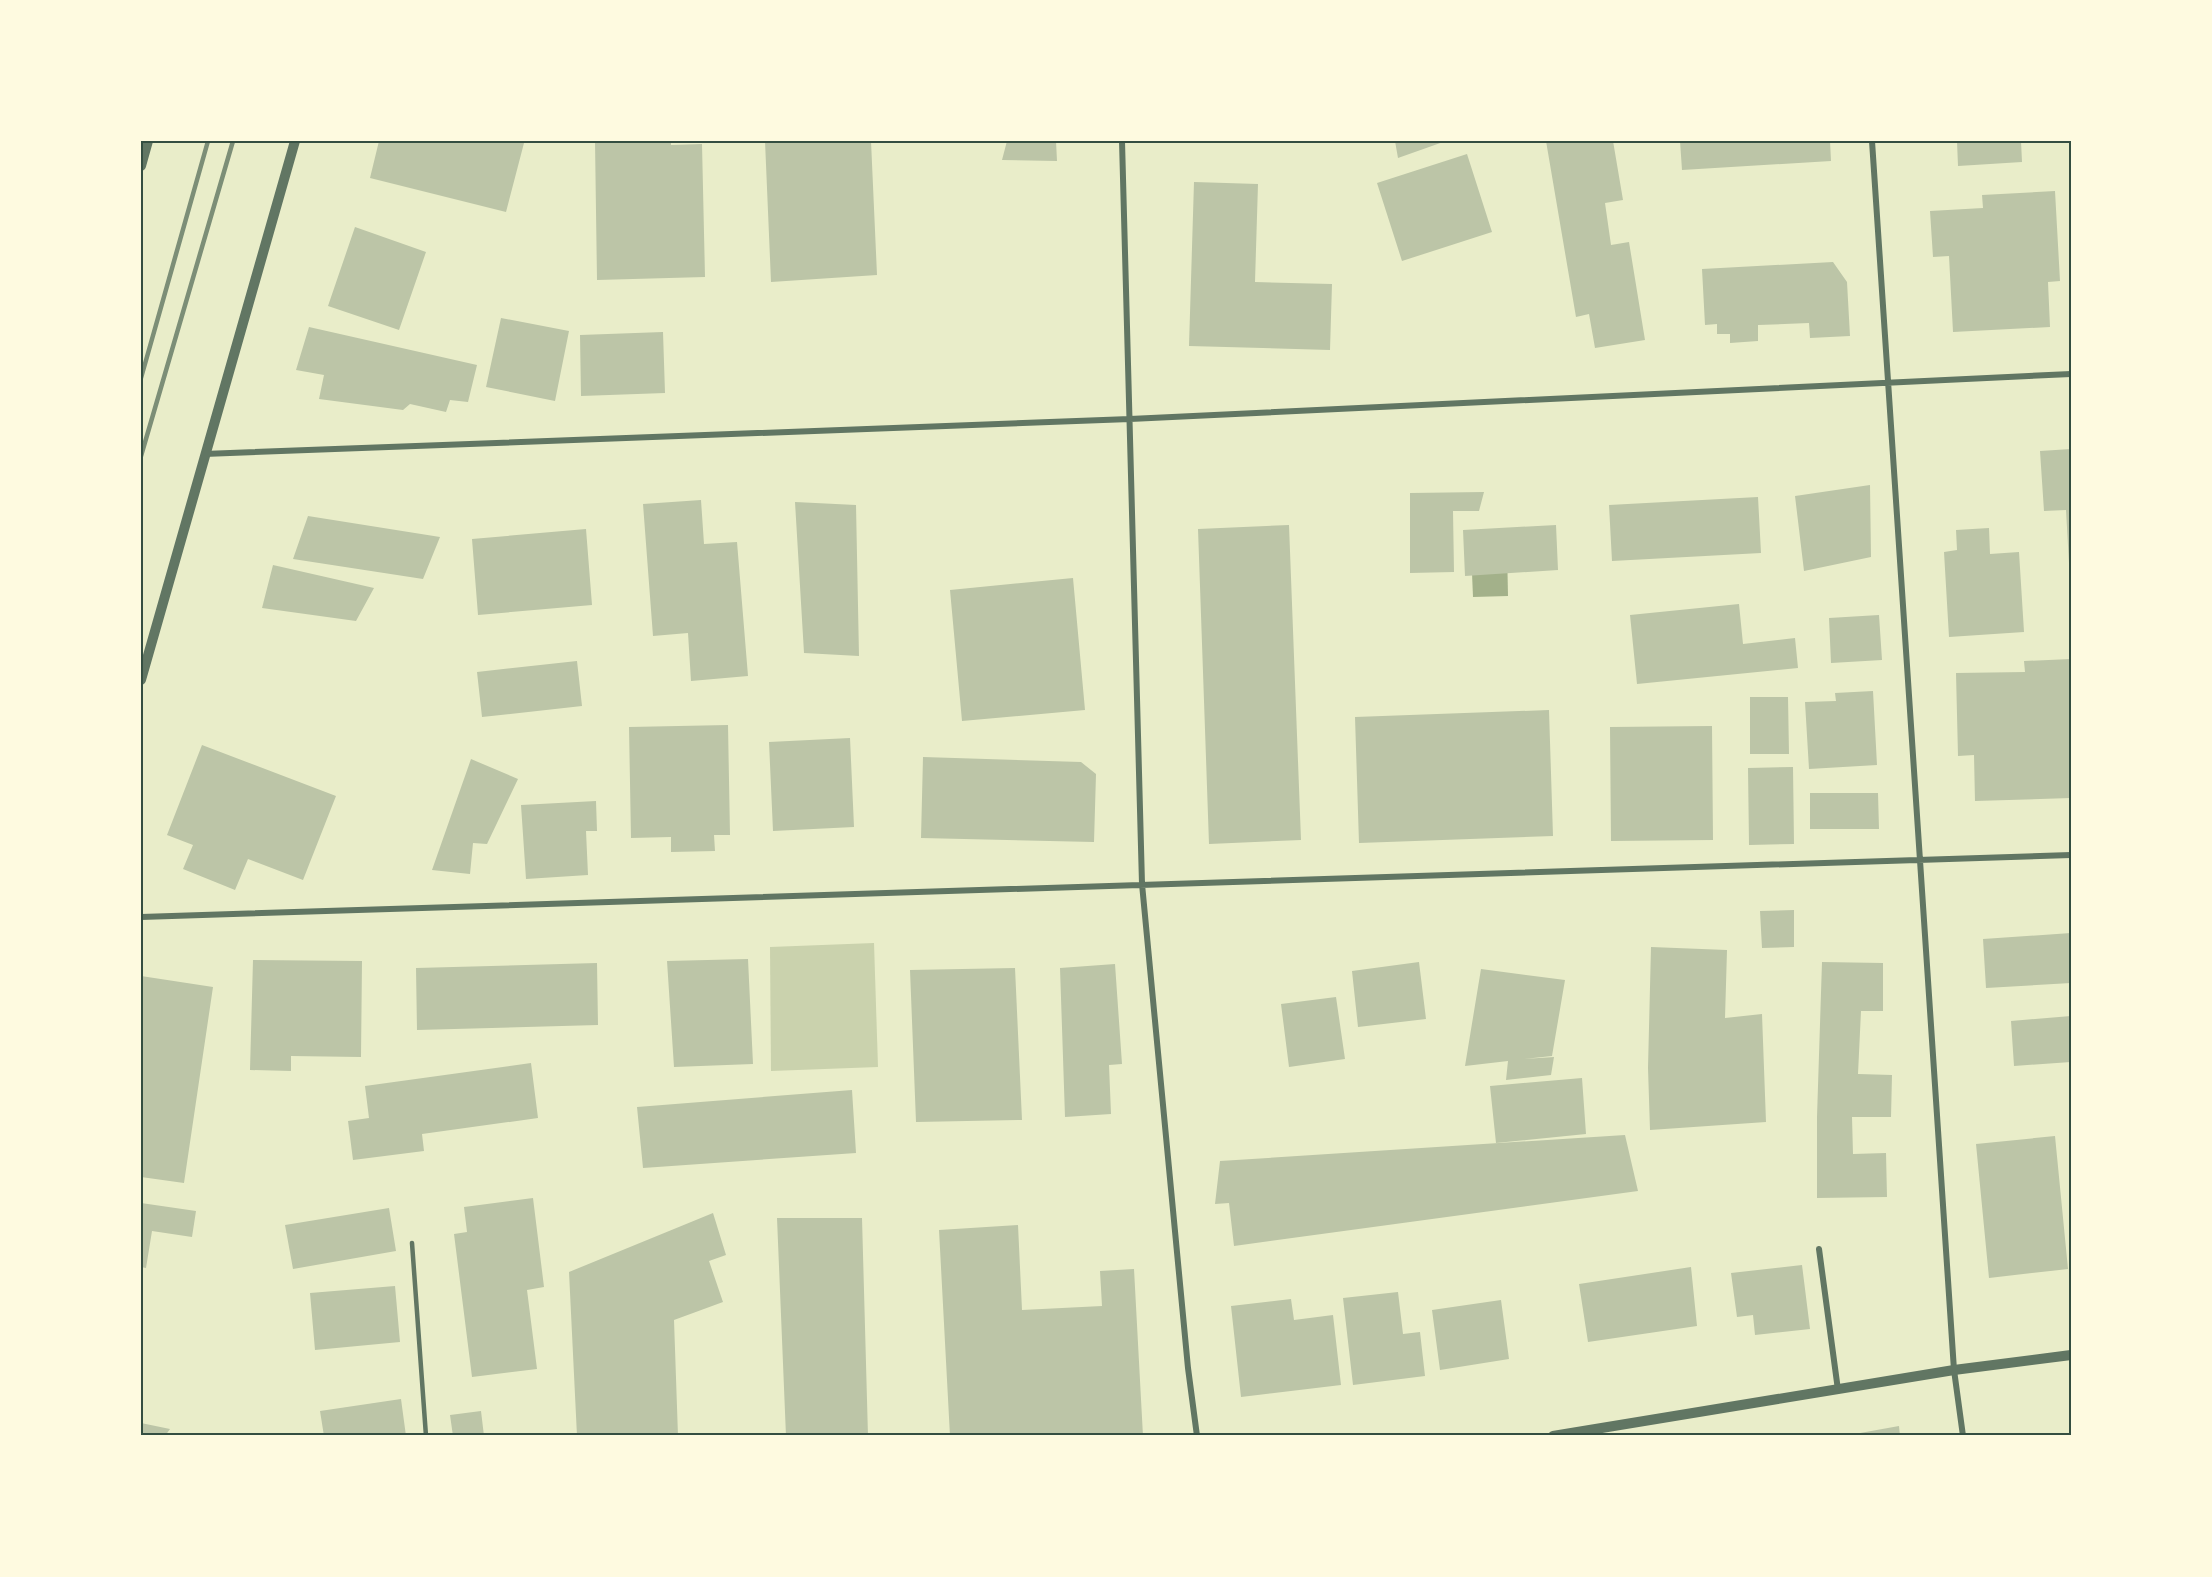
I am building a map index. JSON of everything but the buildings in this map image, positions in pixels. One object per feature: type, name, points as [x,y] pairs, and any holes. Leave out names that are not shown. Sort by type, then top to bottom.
[{"type":"street","points":[[141,166],[147,141]]},
{"type":"street","points":[[141,680],[294,141]]},
{"type":"street","points":[[1122,141],[1143,884],[1188,1368],[1197,1436]]},
{"type":"street","points":[[1872,141],[1954,1370],[1964,1436]]},
{"type":"street","points":[[204,454],[1130,419],[2071,374]]},
{"type":"street","points":[[141,917],[2071,855]]},
{"type":"street","points":[[1819,1249],[1839,1389]]},
{"type":"street","points":[[1553,1436],[1954,1370],[2071,1354]]},
{"type":"lane","points":[[412,1243],[426,1436]]},
{"type":"shaded area","points":[[1507,548],[1508,596],[1473,597],[1471,549]]},
{"type":"shaded area","points":[[874,943],[878,1067],[771,1071],[770,947]]},
{"type":"railway","points":[[141,378],[208,141]]},
{"type":"railway","points":[[141,456],[233,141]]}]
